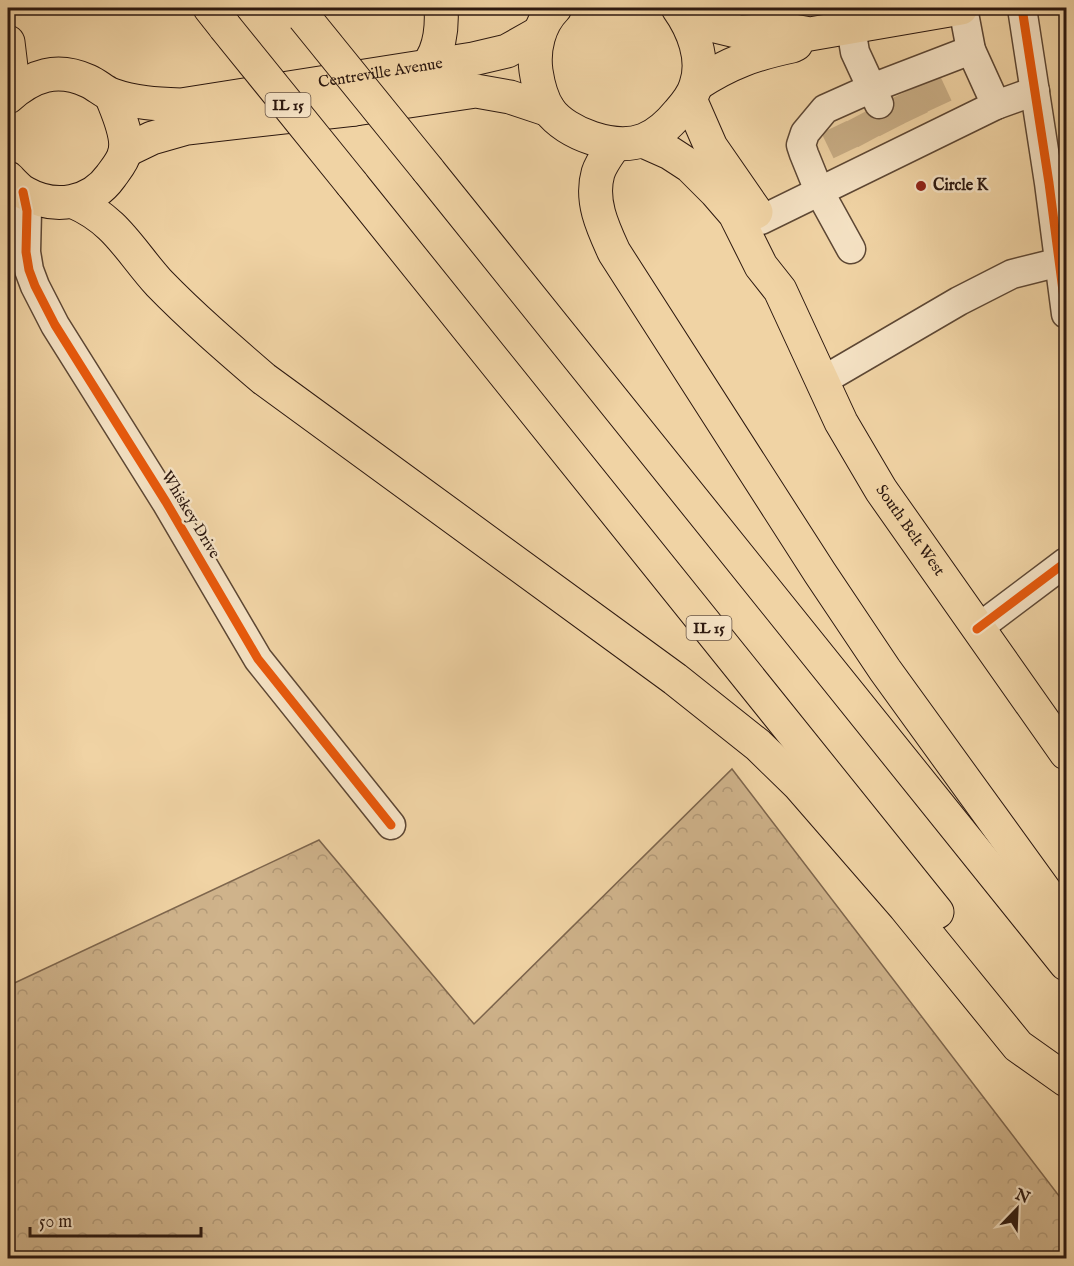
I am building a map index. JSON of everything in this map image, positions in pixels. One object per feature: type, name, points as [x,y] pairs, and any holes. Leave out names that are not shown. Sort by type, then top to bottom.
[{"type":"main road","points":[[355,109],[376,94],[406,85],[427,68],[438,49],[442,23],[441,8]]},
{"type":"main road","points":[[682,13],[716,28],[740,32],[788,30],[802,21],[862,26],[962,8]]},
{"type":"main road","points":[[300,12],[1066,964]]},
{"type":"main road","name":"South Belt West","points":[[682,13],[699,53],[693,92],[711,147],[761,220],[777,258],[780,290]]},
{"type":"main road","name":"IL 15","points":[[217,17],[1066,1073]]},
{"type":"main road","name":"Centreville Avenue","points":[[8,97],[25,82],[46,75],[68,74],[90,82],[111,95],[149,103],[181,105],[473,59],[507,51],[547,20]]},
{"type":"main road","name":"South Belt West","points":[[547,20],[534,59],[538,86],[549,110],[576,133],[629,142],[670,153],[690,166],[735,214],[761,266],[780,290],[841,422],[881,490],[1066,753]]},
{"type":"main road","points":[[802,21],[792,46],[744,58],[723,67],[693,92],[670,123],[629,142],[598,172],[597,210],[614,252],[820,573],[885,670],[1066,920]]},
{"type":"main road","points":[[8,42],[11,67],[8,97]]},
{"type":"main road","name":"Centreville Avenue","points":[[125,151],[152,138],[187,128],[355,109],[476,91],[510,96],[549,110]]},
{"type":"main road","points":[[64,202],[90,196],[105,185],[125,151],[123,123],[111,95]]},
{"type":"main road","points":[[15,185],[38,199],[64,202],[90,209],[107,221],[159,282],[204,327],[264,379],[675,679],[758,745],[799,785],[882,881],[1018,1046],[1066,1080]]},
{"type":"street","points":[[962,8],[971,50],[996,105]]},
{"type":"street","points":[[1022,8],[1035,91],[1058,182],[1060,262],[1066,314]]},
{"type":"street","points":[[862,26],[855,52],[876,97]]},
{"type":"street","points":[[851,249],[819,191],[801,145],[805,133],[971,50]]},
{"type":"street","points":[[761,220],[819,191],[899,142],[1035,91]]},
{"type":"street","name":"Whiskey Drive","points":[[15,185],[28,230],[29,270],[55,325],[166,502],[258,659],[391,825]]},
{"type":"street","points":[[28,230],[39,214],[64,202]]},
{"type":"street","points":[[822,381],[959,301],[1012,274],[1060,262]]},
{"type":"street","points":[[977,628],[1066,562]]},
{"type":"green space","points":[[732,769],[1066,1205],[1066,1258],[8,1258],[8,986],[319,840],[474,1024]]},
{"type":"tunnel","points":[[927,81],[941,111]]},
{"type":"tunnel","points":[[903,93],[917,122]]},
{"type":"tunnel","points":[[879,105],[894,134]]},
{"type":"tunnel","points":[[857,116],[872,144]]},
{"type":"tunnel","points":[[834,127],[848,156]]},
{"type":"cycle path","points":[[1022,8],[1049,183],[1066,314]]},
{"type":"cycle path","points":[[23,192],[27,211],[26,252],[29,270],[55,325],[166,502],[258,659],[391,825]]},
{"type":"cycle path","points":[[977,629],[1066,562]]},
{"type":"place","name":"Circle K","points":[[921,186]]}]
